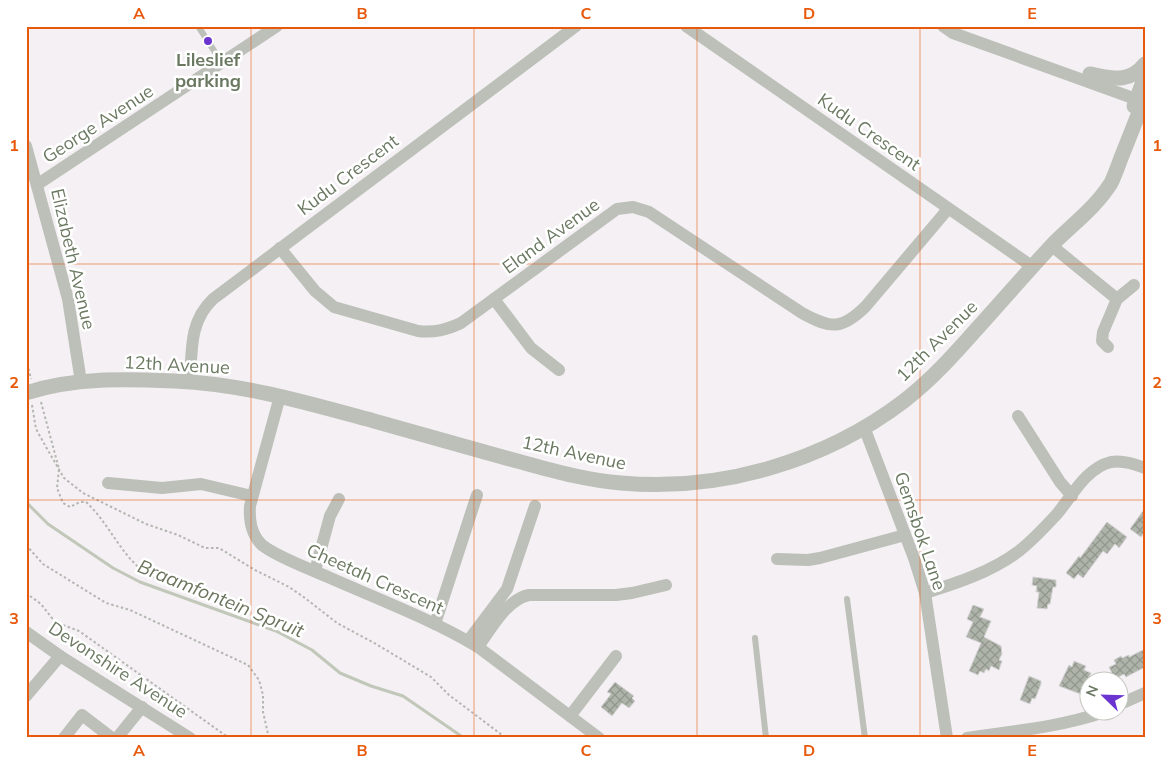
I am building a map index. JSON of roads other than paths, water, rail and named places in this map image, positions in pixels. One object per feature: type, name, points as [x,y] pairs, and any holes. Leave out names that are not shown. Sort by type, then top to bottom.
[{"type":"street","name":"George Avenue","points":[[38,184],[277,26]]},
{"type":"street","name":"Kudu Crescent","points":[[190,382],[195,329],[198,318],[204,308],[280,248],[576,26]]},
{"type":"street","name":"Kudu Crescent","points":[[686,26],[1033,267]]},
{"type":"street","points":[[944,26],[991,39],[1090,74],[1142,97],[953,33],[944,26]]},
{"type":"street","points":[[1090,74],[1122,79],[1138,72],[1145,64]]},
{"type":"street","name":"12th Avenue","points":[[31,394],[81,382],[136,379],[227,385],[280,396],[581,477],[620,483],[662,485],[707,482],[794,461],[864,427],[906,399],[937,372],[1052,246],[1090,210],[1105,189],[1106,179],[1142,97],[1145,76]]},
{"type":"street","name":"Elizabeth Avenue","points":[[26,146],[38,184],[68,299],[81,382]]},
{"type":"street","name":"Eland Avenue","points":[[280,248],[315,291],[334,307],[418,331],[428,332],[450,328],[461,323],[617,209],[633,206],[649,212],[802,313],[826,325],[836,325],[845,324],[860,312],[948,209]]},
{"type":"street","points":[[1052,246],[1117,299]]},
{"type":"street","points":[[1108,347],[1102,341],[1103,332],[1117,299],[1134,285]]},
{"type":"street","points":[[494,299],[531,348],[559,370]]},
{"type":"street","name":"Cheetah Crescent","points":[[280,396],[252,496],[250,518],[256,538],[271,551],[435,624],[473,644],[599,738]]},
{"type":"street","points":[[1018,416],[1060,482],[1072,496]]},
{"type":"street","name":"Gemsbok Lane","points":[[864,427],[914,558],[925,593],[946,738]]},
{"type":"street","points":[[925,593],[975,576],[1018,552],[1038,535],[1092,471],[1102,465],[1124,462],[1145,468]]},
{"type":"street","points":[[108,482],[162,488],[202,484],[252,496]]},
{"type":"street","points":[[435,624],[477,495]]},
{"type":"street","points":[[315,572],[330,516],[339,499]]},
{"type":"street","points":[[473,644],[507,589],[535,506]]},
{"type":"street","points":[[777,559],[808,560],[820,558],[905,535]]},
{"type":"street","points":[[473,644],[514,600],[521,596],[616,595],[666,585]]},
{"type":"street","name":"Devonshire Avenue","points":[[26,632],[60,656],[190,738]]},
{"type":"street","points":[[26,696],[60,656]]},
{"type":"street","points":[[570,716],[616,656]]},
{"type":"street","points":[[1128,701],[1145,693]]},
{"type":"street","points":[[117,738],[142,707]]},
{"type":"street","points":[[64,738],[82,715],[112,738]]},
{"type":"street","points":[[967,738],[1078,721]]},
{"type":"lane","points":[[198,26],[222,62]]},
{"type":"lane","points":[[847,599],[865,738]]},
{"type":"lane","points":[[755,638],[766,738]]},
{"type":"waterway","name":"Braamfontein Spruit","points":[[26,502],[48,524],[113,568],[140,582],[276,631],[312,650],[340,673],[371,686],[403,696],[464,738]]},
{"type":"place","name":"Lileslief parking","points":[[208,41]]}]
